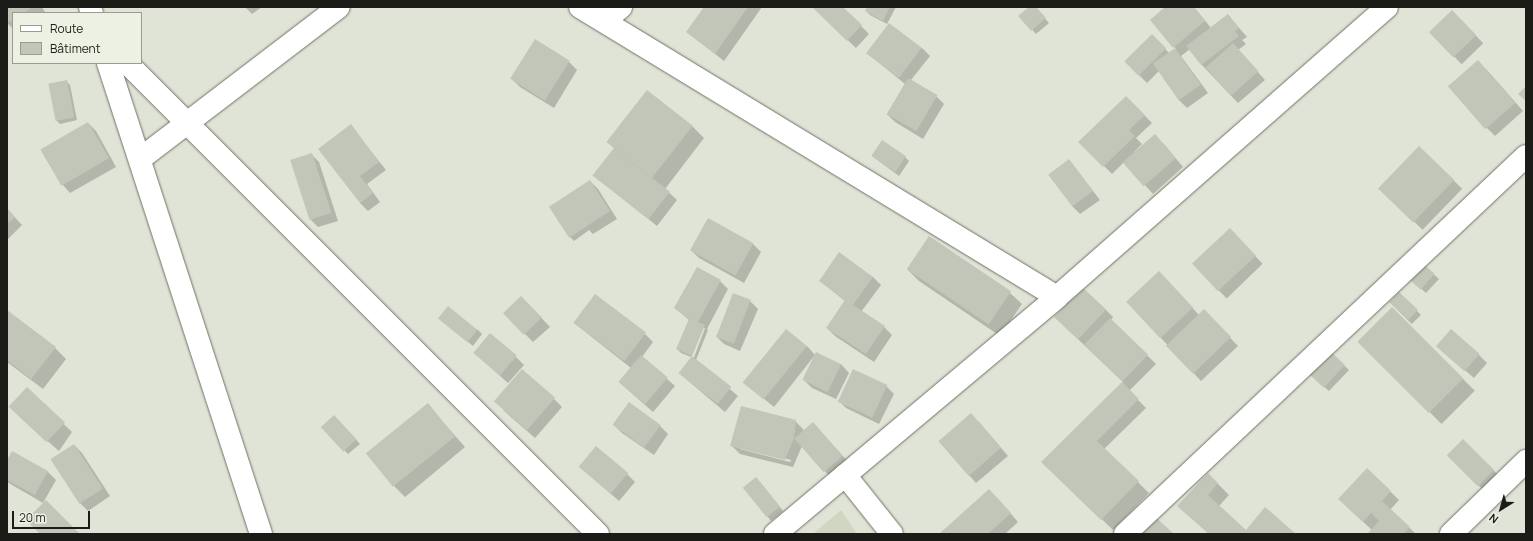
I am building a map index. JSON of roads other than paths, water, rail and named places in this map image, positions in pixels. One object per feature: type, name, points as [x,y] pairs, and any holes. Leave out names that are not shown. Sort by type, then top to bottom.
[{"type":"street","points":[[140,159],[339,7]]},
{"type":"street","points":[[580,7],[1056,297]]},
{"type":"street","points":[[604,21],[622,7]]},
{"type":"street","points":[[775,534],[1056,297],[1388,7]]},
{"type":"street","points":[[108,64],[261,534]]},
{"type":"street","points":[[128,64],[188,122],[598,534]]},
{"type":"street","points":[[1125,534],[1526,156]]},
{"type":"street","points":[[1451,534],[1526,461]]},
{"type":"street","points":[[845,475],[892,534]]}]
